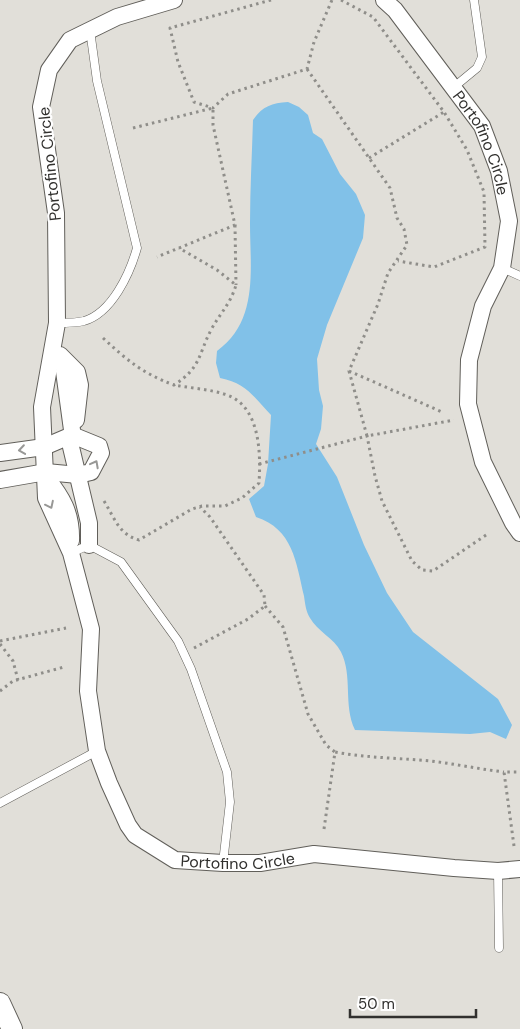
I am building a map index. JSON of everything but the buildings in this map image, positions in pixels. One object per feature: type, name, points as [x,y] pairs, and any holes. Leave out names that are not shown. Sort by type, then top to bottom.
[{"type":"street","name":"Portofino Circle","points":[[174,0],[117,17],[90,28],[70,40],[49,70],[41,107],[56,213],[57,323],[42,408],[46,475],[62,496],[71,524],[71,553],[91,629],[88,691],[97,751],[109,783],[135,835],[175,860],[223,863],[260,862],[314,854],[498,871],[520,870]]},
{"type":"street","name":"Portofino Circle","points":[[384,0],[395,10],[482,126],[499,171],[509,221],[502,268],[483,306],[471,351],[468,404],[483,462],[513,523],[520,533]]},
{"type":"street","points":[[52,346],[65,362],[77,372],[80,385],[78,414],[72,432],[72,446],[90,523],[89,545]]},
{"type":"street","points":[[0,453],[44,447],[72,432]]},
{"type":"street","points":[[0,480],[46,475],[78,475],[91,472],[101,452],[99,446],[72,432]]},
{"type":"street","points":[[6,1016],[23,1029]]},
{"type":"lane","points":[[454,87],[477,68],[482,57],[474,0]]},
{"type":"lane","points":[[57,323],[84,321],[99,313],[121,288],[132,268],[137,248],[97,81],[90,28]]},
{"type":"lane","points":[[502,268],[520,276]]},
{"type":"lane","points":[[71,553],[89,545],[121,562],[178,641],[191,669],[226,772],[230,802],[223,863]]},
{"type":"lane","points":[[0,803],[97,751]]},
{"type":"lane","points":[[498,871],[500,948]]},
{"type":"path","points":[[214,108],[194,102],[178,62],[170,28],[271,0]]},
{"type":"path","points":[[332,0],[314,42],[307,69],[390,188],[397,218],[404,229],[407,244],[398,261],[388,273],[378,304],[349,371],[367,436],[374,476],[382,501],[412,561],[422,570],[434,571],[489,533]]},
{"type":"path","points":[[341,0],[373,17],[444,112],[467,150],[484,192],[485,247],[434,267],[398,261]]},
{"type":"path","points":[[133,128],[214,108],[228,94],[307,69]]},
{"type":"path","points":[[174,385],[188,376],[201,356],[211,330],[232,302],[236,286],[235,225],[213,125],[214,108]]},
{"type":"path","points":[[369,158],[444,112]]},
{"type":"path","points":[[157,257],[235,225]]},
{"type":"path","points":[[179,248],[217,270],[236,286]]},
{"type":"path","points":[[103,338],[131,365],[174,385],[224,394],[241,402],[254,423],[262,464],[259,483],[242,498],[225,506],[200,507],[172,520],[139,540],[130,538],[120,530],[104,501]]},
{"type":"path","points":[[349,371],[442,412]]},
{"type":"path","points":[[262,464],[367,436],[454,420]]},
{"type":"path","points":[[200,507],[210,517],[264,595],[265,606],[283,627],[308,714],[326,745],[336,752],[363,757],[439,762],[467,768],[520,772]]},
{"type":"path","points":[[194,648],[248,619],[265,606]]},
{"type":"path","points":[[18,680],[13,661],[0,642],[66,628]]},
{"type":"path","points":[[0,691],[18,680],[64,667]]},
{"type":"path","points":[[324,829],[336,752]]},
{"type":"path","points":[[504,772],[514,846]]},
{"type":"water","points":[[288,102],[299,107],[308,115],[313,133],[322,139],[340,174],[356,194],[365,215],[363,238],[327,325],[317,359],[319,390],[323,406],[321,429],[316,444],[337,477],[364,545],[387,593],[413,632],[498,699],[512,725],[506,739],[490,732],[470,734],[355,730],[349,711],[347,671],[341,652],[313,623],[309,616],[295,559],[285,538],[268,522],[256,517],[249,499],[264,486],[268,464],[271,415],[243,387],[237,383],[220,378],[216,363],[217,351],[230,339],[240,325],[249,293],[251,276],[250,211],[253,120],[268,106]]}]
